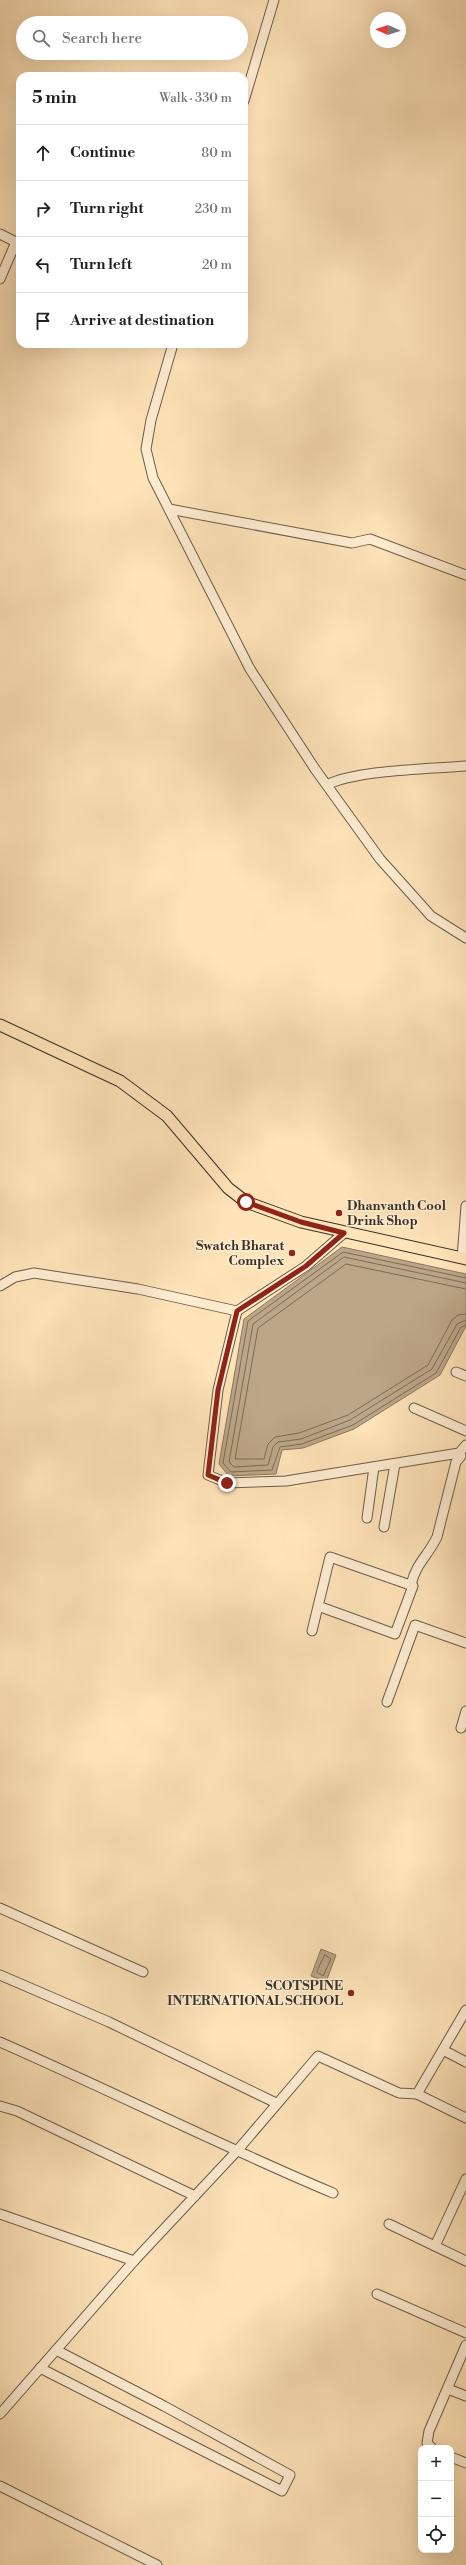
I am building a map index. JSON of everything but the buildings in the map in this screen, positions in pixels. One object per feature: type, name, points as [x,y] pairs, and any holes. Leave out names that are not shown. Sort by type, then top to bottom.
[{"type":"main road","points":[[0,1025],[120,1081],[167,1116],[228,1188],[246,1202],[301,1222],[344,1233],[464,1259]]},
{"type":"street","points":[[248,88],[274,0]]},
{"type":"street","points":[[0,234],[16,242],[0,279]]},
{"type":"street","points":[[172,348],[152,420],[146,449],[153,478],[250,669],[327,785],[380,859],[432,916],[466,938]]},
{"type":"street","points":[[169,509],[352,542],[370,539],[466,575]]},
{"type":"street","points":[[327,785],[337,779],[372,774],[466,766]]},
{"type":"street","points":[[464,1259],[466,1206]]},
{"type":"street","points":[[344,1233],[306,1266],[237,1311],[218,1390],[208,1475],[227,1483],[286,1481],[395,1464],[462,1457]]},
{"type":"street","points":[[0,1286],[15,1277],[34,1273],[138,1289],[237,1311]]},
{"type":"street","points":[[456,1372],[466,1376]]},
{"type":"street","points":[[414,1408],[466,1431]]},
{"type":"street","points":[[318,1606],[395,1634],[413,1586],[411,1585],[418,1564],[432,1547],[436,1537],[456,1462],[462,1457],[466,1445]]},
{"type":"street","points":[[384,1527],[395,1464]]},
{"type":"street","points":[[367,1518],[374,1467]]},
{"type":"street","points":[[312,1631],[330,1557],[411,1585]]},
{"type":"street","points":[[401,1621],[466,1643]]},
{"type":"street","points":[[387,1702],[415,1625]]},
{"type":"street","points":[[461,1728],[466,1711]]},
{"type":"street","points":[[0,1908],[143,1972]]},
{"type":"street","points":[[0,1975],[109,2022],[276,2103]]},
{"type":"street","points":[[417,2094],[466,2010]]},
{"type":"street","points":[[0,2042],[108,2089],[236,2152],[333,2193]]},
{"type":"street","points":[[443,2050],[466,2062]]},
{"type":"street","points":[[0,2414],[134,2261],[236,2152],[276,2103],[318,2056],[399,2093],[417,2094],[466,2118]]},
{"type":"street","points":[[0,2106],[17,2111],[195,2196]]},
{"type":"street","points":[[435,2246],[466,2179]]},
{"type":"street","points":[[0,2214],[134,2261]]},
{"type":"street","points":[[389,2224],[466,2261]]},
{"type":"street","points":[[377,2294],[466,2333]]},
{"type":"street","points":[[429,2445],[427,2443],[429,2431],[466,2345]]},
{"type":"street","points":[[40,2368],[282,2491],[290,2475],[164,2406],[56,2350]]},
{"type":"street","points":[[448,2388],[466,2396]]},
{"type":"street","points":[[454,2457],[466,2463]]},
{"type":"street","points":[[0,2486],[155,2564]]},
{"type":"water","points":[[342,1247],[466,1274],[466,1326],[440,1375],[354,1429],[303,1448],[282,1450],[276,1474],[229,1476],[219,1464],[244,1319]]},
{"type":"water","points":[[321,1949],[336,1955],[326,1982],[311,1976]]},
{"type":"place","name":"Dhanvanth Cool Drink Shop","points":[[339,1213]]},
{"type":"place","name":"Swatch Bharat Complex","points":[[292,1253]]},
{"type":"place","name":"SCOTSPINE INTERNATIONAL SCHOOL","points":[[351,1993]]},
{"type":"route","points":[[227,1483],[208,1475],[212,1430],[218,1390],[237,1311],[306,1266],[344,1233],[301,1222],[246,1202]]}]
